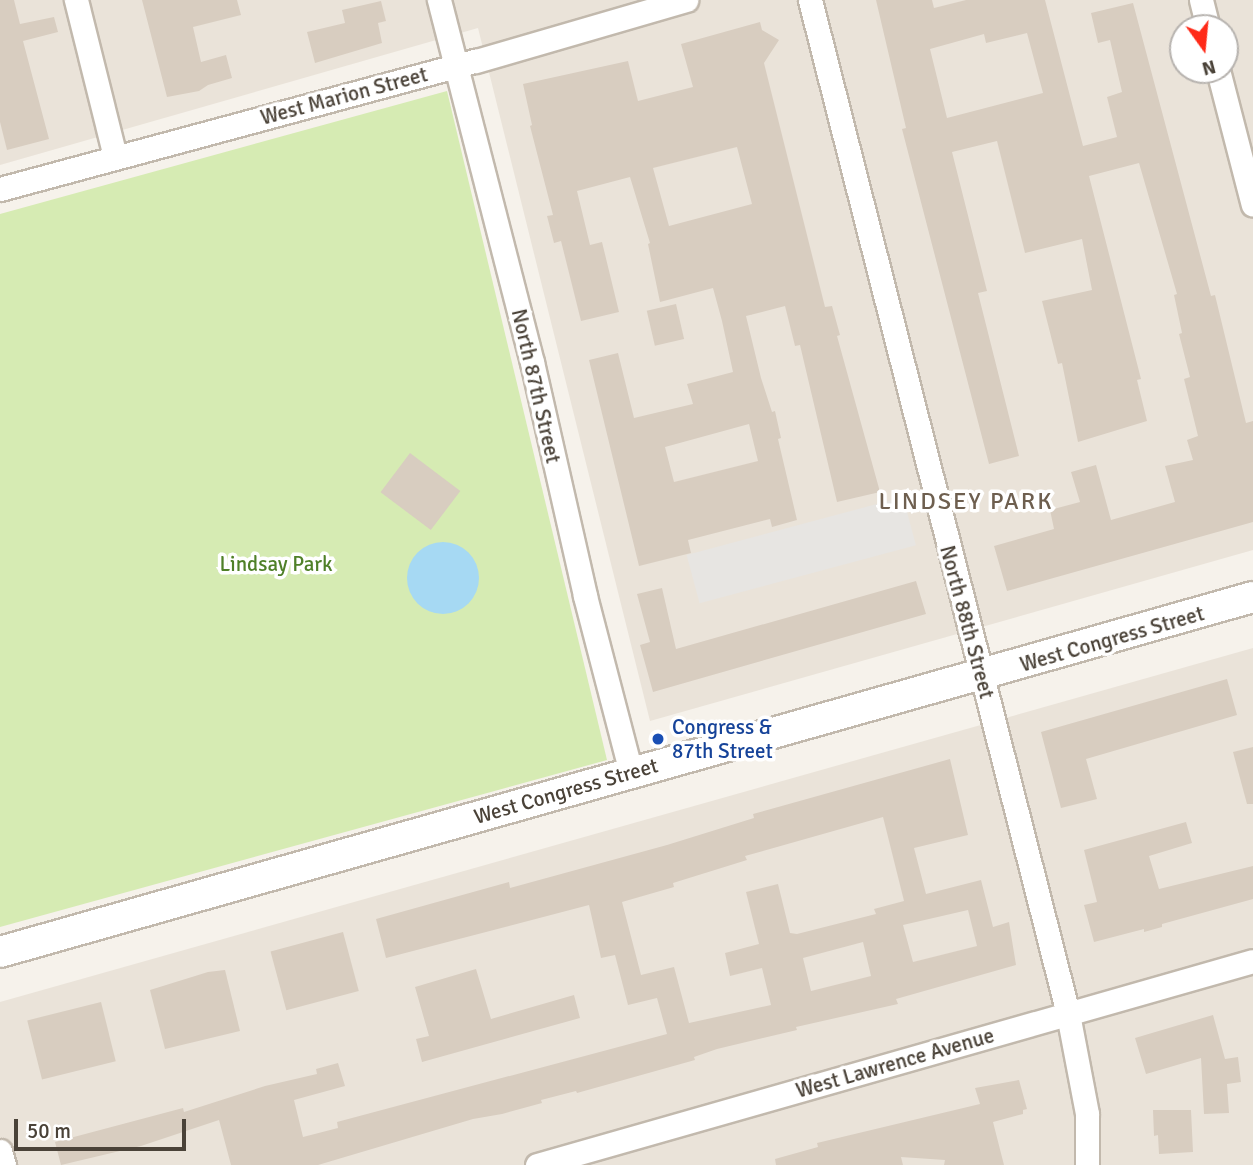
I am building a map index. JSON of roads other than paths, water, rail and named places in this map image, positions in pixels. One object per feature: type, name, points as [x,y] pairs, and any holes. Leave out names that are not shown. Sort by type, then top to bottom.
[{"type":"street","points":[[76,0],[115,157]]},
{"type":"street","name":"North 87th Street","points":[[439,0],[532,362],[585,596],[631,772]]},
{"type":"street","name":"West Marion Street","points":[[0,189],[456,67],[686,0]]},
{"type":"street","name":"North 88th Street","points":[[810,0],[1068,1014],[1087,1114],[1087,1165]]},
{"type":"street","points":[[1223,84],[1253,205]]},
{"type":"street","name":"West Congress Street","points":[[0,952],[631,772],[982,676],[1253,597]]},
{"type":"street","name":"West Lawrence Avenue","points":[[537,1165],[1253,961]]},
{"type":"street","points":[[0,1151],[4,1165]]},
{"type":"water","points":[[450,542],[469,552],[477,564],[477,592],[469,604],[457,612],[436,614],[417,604],[409,592],[407,571],[417,552],[429,544]]},
{"type":"place","name":"Congress & 87th Street","points":[[658,739]]},
{"type":"district","name":"LINDSEY PARK","points":[[966,502]]},
{"type":"park label","name":"Lindsay Park","points":[[276,564]]}]
